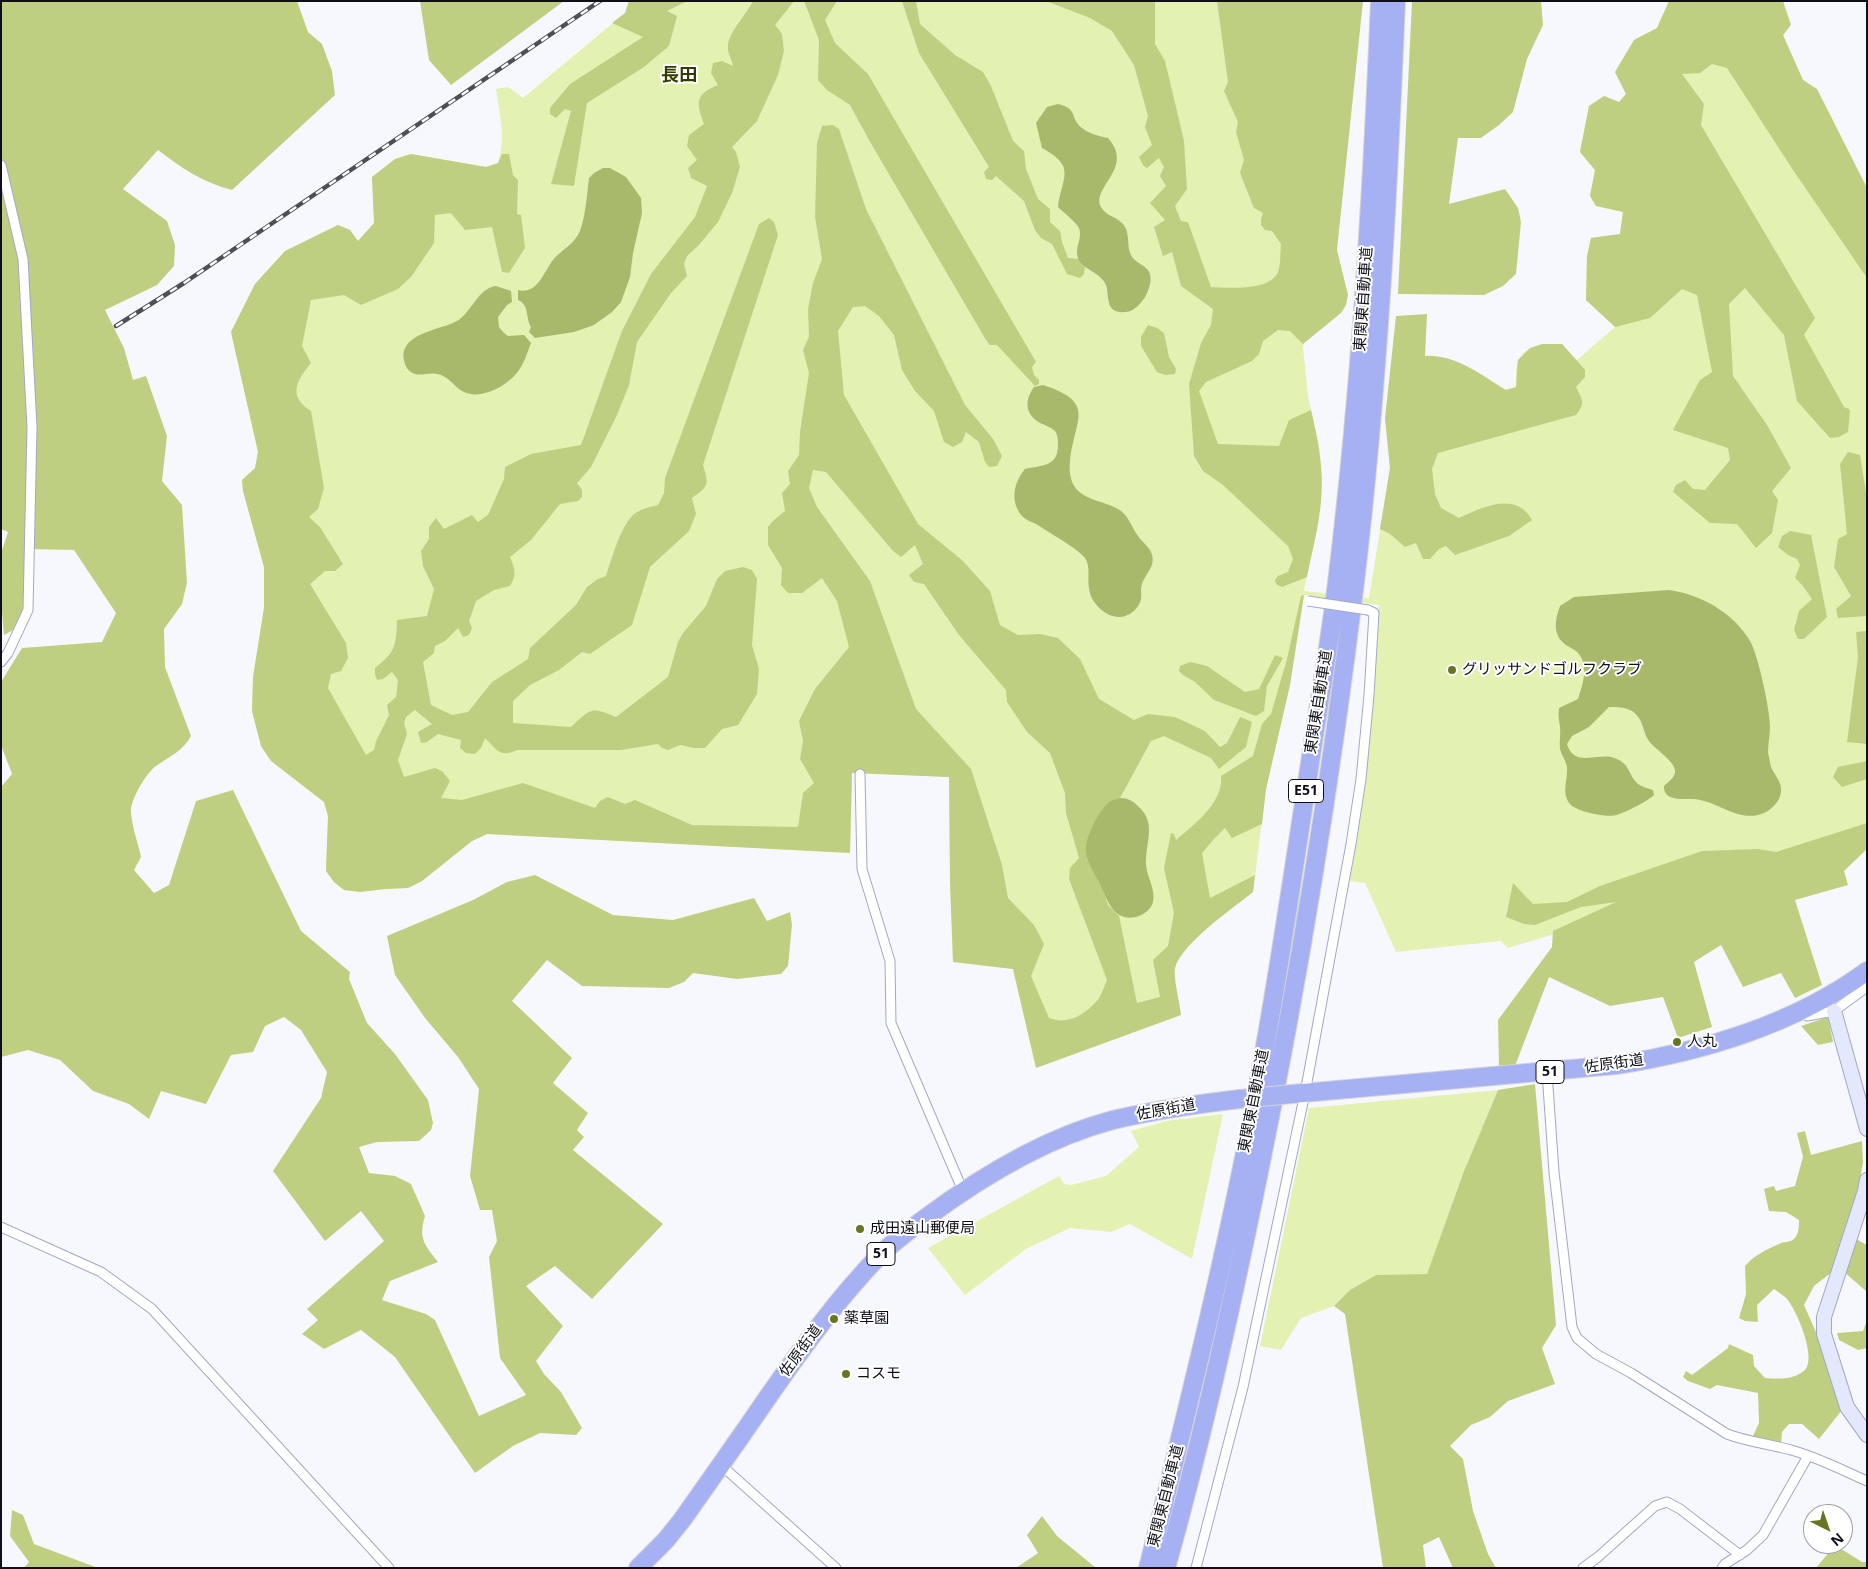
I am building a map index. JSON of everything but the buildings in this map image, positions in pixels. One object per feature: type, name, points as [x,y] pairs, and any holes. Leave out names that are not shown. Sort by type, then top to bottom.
[{"type":"highway","name":"東関東自動車道","points":[[1148,1568],[1201,1358],[1250,1123],[1282,946],[1338,578],[1365,293],[1380,1]]},
{"type":"highway","name":"東関東自動車道","points":[[1166,1568],[1180,1518],[1246,1236],[1278,1078],[1304,934],[1334,740],[1355,580],[1368,445],[1388,187],[1396,1]]},
{"type":"highway","name":"佐原街道","points":[[638,1568],[666,1540],[818,1327],[882,1253],[963,1191],[1060,1139],[1112,1121],[1184,1106],[1240,1099],[1616,1065],[1676,1053],[1728,1039],[1799,1010],[1826,997],[1867,971]]},
{"type":"street","points":[[1,165],[23,259],[32,427],[28,610],[8,653],[1,662]]},
{"type":"street","points":[[1196,1568],[1243,1387],[1299,1094],[1351,844],[1361,779],[1374,612],[1308,601]]},
{"type":"street","points":[[860,774],[862,869],[890,962],[891,1023],[963,1191]]},
{"type":"street","points":[[1799,1010],[1807,1016],[1834,1011],[1867,987]]},
{"type":"street","points":[[1834,1011],[1867,1129]]},
{"type":"street","points":[[1547,1072],[1559,1210],[1572,1327],[1577,1338],[1596,1354],[1631,1373],[1727,1434],[1740,1439],[1791,1450],[1867,1482]]},
{"type":"street","points":[[1867,1180],[1824,1317],[1824,1334],[1847,1406],[1867,1435]]},
{"type":"street","points":[[1,1227],[101,1272],[152,1309],[389,1568]]},
{"type":"street","points":[[1722,1568],[1755,1544],[1763,1535],[1808,1456]]},
{"type":"street","points":[[721,1465],[836,1568]]},
{"type":"street","points":[[1582,1568],[1655,1506],[1667,1502],[1680,1509],[1740,1555]]},
{"type":"shaded area","points":[[1,1],[297,1],[308,32],[322,44],[332,71],[335,95],[232,190],[193,174],[158,150],[123,189],[167,221],[175,245],[174,266],[157,285],[105,310],[124,348],[133,380],[146,376],[167,436],[162,481],[182,505],[187,583],[182,604],[164,629],[165,667],[191,736],[180,749],[152,769],[133,801],[131,812],[141,857],[134,870],[154,893],[169,885],[196,801],[233,790],[301,931],[350,972],[349,979],[367,1023],[395,1054],[428,1100],[433,1123],[431,1130],[419,1141],[377,1142],[359,1147],[369,1173],[395,1176],[411,1184],[425,1216],[422,1230],[424,1241],[438,1262],[390,1281],[382,1300],[426,1314],[435,1320],[479,1416],[526,1395],[500,1358],[489,1257],[497,1241],[492,1210],[480,1210],[470,1176],[479,1089],[458,1057],[425,1018],[395,975],[387,936],[473,900],[507,882],[535,875],[613,915],[673,920],[754,898],[767,921],[790,912],[792,925],[788,966],[781,974],[737,979],[693,973],[684,982],[669,988],[582,986],[547,960],[512,1001],[572,1058],[553,1083],[588,1113],[577,1130],[584,1137],[573,1150],[663,1224],[592,1299],[555,1266],[526,1286],[563,1326],[536,1361],[544,1374],[561,1392],[582,1428],[576,1435],[540,1433],[513,1446],[475,1473],[395,1357],[361,1330],[324,1349],[302,1334],[318,1320],[307,1309],[384,1241],[361,1211],[325,1241],[273,1171],[321,1098],[327,1072],[301,1030],[284,1017],[265,1026],[253,1052],[231,1055],[206,1104],[161,1091],[149,1119],[129,1104],[93,1091],[60,1060],[28,1050],[1,1057],[1,787],[12,774],[1,745],[1,682],[22,648],[102,642],[116,613],[74,550],[27,549],[24,612],[15,629],[4,635],[1,600],[1,553],[8,532],[1,529]]},
{"type":"shaded area","points":[[420,1],[564,1],[451,85],[429,60]]},
{"type":"shaded area","name":"グリッサンドゴルフクラブ","points":[[629,1],[1343,1],[1315,306],[1303,347],[1308,396],[1319,445],[1322,475],[1321,502],[1304,591],[1369,598],[1390,468],[1385,418],[1516,387],[1518,362],[1528,350],[1538,346],[1562,344],[1577,360],[1615,327],[1586,300],[1587,256],[1591,238],[1620,234],[1623,212],[1596,206],[1590,196],[1595,170],[1580,152],[1589,106],[1604,96],[1619,102],[1626,94],[1615,72],[1634,40],[1657,28],[1669,1],[1783,1],[1791,25],[1783,35],[1803,80],[1817,89],[1867,188],[1867,840],[1508,948],[1501,941],[1396,952],[1365,883],[1350,881],[1359,828],[1370,736],[1379,605],[1304,595],[1290,685],[1266,789],[1253,892],[1209,927],[1187,948],[1179,959],[1175,972],[1181,1015],[1036,1068],[1013,969],[953,962],[949,777],[852,773],[850,853],[487,834],[472,841],[422,881],[408,888],[360,892],[344,890],[334,882],[326,871],[328,816],[324,802],[271,761],[261,746],[252,711],[253,677],[264,608],[264,567],[243,491],[242,480],[255,468],[258,452],[231,332],[255,284],[285,251],[338,225],[350,230],[358,241],[374,223],[372,177],[395,159],[411,154],[486,167],[498,163],[502,136],[496,89],[508,87],[523,98],[625,13]]},
{"type":"shaded area","points":[[629,1],[687,1],[667,11],[677,16],[669,46],[644,67],[587,103],[574,186],[551,184],[571,111],[565,109],[556,118],[550,114],[550,108],[570,84],[643,37],[612,23],[625,13]]},
{"type":"shaded area","points":[[753,1],[794,1],[775,25],[782,34],[784,51],[778,75],[757,121],[732,147],[736,152],[740,167],[732,193],[718,222],[687,256],[684,264],[687,276],[671,293],[637,342],[629,385],[617,415],[591,467],[577,483],[582,490],[582,497],[578,501],[560,504],[531,540],[510,557],[513,565],[514,579],[510,586],[494,590],[476,601],[469,621],[472,628],[469,635],[463,637],[458,628],[445,641],[435,646],[434,653],[423,662],[431,705],[452,715],[468,712],[492,682],[528,659],[530,648],[576,605],[587,587],[606,576],[617,544],[628,521],[639,511],[658,505],[664,493],[665,478],[759,224],[769,218],[774,222],[778,235],[703,465],[707,481],[705,488],[692,498],[696,514],[689,531],[650,567],[632,625],[590,654],[582,652],[559,670],[530,685],[513,701],[513,723],[571,727],[591,711],[601,711],[616,717],[668,677],[678,642],[683,633],[706,606],[717,579],[725,571],[743,567],[752,570],[757,579],[752,645],[759,669],[757,694],[738,725],[722,729],[705,748],[680,745],[668,750],[658,744],[621,750],[517,750],[503,753],[485,738],[481,748],[475,754],[466,753],[460,748],[461,740],[438,734],[427,742],[421,743],[418,732],[432,724],[415,710],[406,717],[404,723],[407,734],[398,760],[404,777],[435,768],[442,771],[450,781],[441,798],[462,800],[523,783],[595,808],[600,801],[608,797],[625,804],[635,800],[692,825],[798,827],[803,793],[814,783],[800,759],[803,741],[799,721],[815,689],[849,647],[837,601],[822,578],[802,593],[788,593],[781,585],[782,568],[768,545],[768,527],[785,511],[782,493],[790,484],[788,471],[799,455],[800,432],[809,373],[803,350],[809,337],[808,309],[813,283],[822,259],[815,217],[817,143],[822,126],[833,125],[839,129],[866,209],[965,405],[993,439],[1002,456],[997,466],[989,467],[985,462],[979,442],[966,432],[962,442],[953,447],[944,442],[934,411],[915,391],[902,370],[894,335],[879,316],[865,306],[853,307],[838,331],[844,395],[918,524],[963,561],[990,591],[1000,625],[1018,635],[1040,634],[1058,638],[1080,659],[1099,699],[1134,720],[1148,714],[1175,717],[1205,731],[1220,747],[1227,743],[1240,717],[1252,722],[1246,747],[1219,769],[1211,758],[1164,736],[1151,741],[1120,798],[1110,802],[1102,887],[1108,905],[1119,916],[1137,1003],[1160,997],[1153,960],[1168,946],[1174,913],[1164,868],[1171,833],[1174,834],[1176,840],[1199,820],[1218,795],[1221,786],[1221,776],[1253,756],[1262,724],[1271,714],[1287,659],[1301,596],[1304,595],[1290,685],[1266,789],[1262,824],[1232,838],[1225,828],[1202,853],[1210,898],[1255,875],[1253,892],[1209,927],[1187,948],[1179,959],[1175,972],[1181,1015],[1036,1068],[1013,969],[953,962],[949,777],[852,773],[850,853],[487,834],[472,841],[422,881],[408,888],[360,892],[344,890],[334,882],[326,871],[328,816],[324,802],[271,761],[261,746],[252,711],[253,677],[264,608],[264,567],[243,491],[242,480],[255,468],[258,452],[231,332],[255,284],[285,251],[338,225],[350,230],[358,241],[374,223],[372,177],[395,159],[411,154],[486,167],[498,163],[502,154],[509,154],[513,175],[518,180],[517,214],[521,215],[525,248],[509,273],[502,272],[492,227],[465,230],[451,213],[435,215],[434,243],[411,277],[398,289],[361,305],[344,295],[311,300],[302,346],[311,363],[299,382],[297,394],[299,400],[311,411],[324,488],[318,509],[309,517],[320,527],[343,564],[335,571],[325,571],[310,584],[346,643],[348,658],[341,671],[331,674],[328,688],[366,755],[374,750],[376,741],[389,715],[387,705],[396,697],[398,680],[392,672],[383,679],[377,680],[375,668],[387,657],[394,647],[397,620],[427,616],[434,589],[423,566],[421,551],[429,539],[429,527],[436,518],[444,529],[472,515],[478,522],[488,515],[504,479],[505,467],[531,454],[581,445],[622,331],[651,274],[695,217],[707,186],[691,178],[688,168],[697,160],[687,146],[689,135],[704,124],[699,105],[701,96],[710,88],[718,85],[711,73],[713,63],[722,61],[733,66],[728,51],[729,41],[734,29]],"holes":[[[813,470],[826,472],[893,551],[901,557],[915,545],[923,564],[909,575],[914,582],[924,584],[959,635],[1006,690],[1007,702],[1027,732],[1050,753],[1065,793],[1066,813],[1079,858],[1070,868],[1069,879],[1107,980],[1096,1002],[1074,1018],[1068,1020],[1049,1018],[1031,976],[1044,944],[1034,925],[1008,898],[1002,865],[971,769],[916,709],[870,581],[817,507],[809,488]]]},
{"type":"shaded area","points":[[804,1],[837,1],[825,20],[835,43],[868,74],[1036,362],[1032,367],[1034,375],[1039,380],[1039,384],[1035,386],[997,345],[990,345],[986,340],[850,105],[827,90],[818,80],[819,40]]},
{"type":"shaded area","points":[[902,1],[916,1],[920,24],[955,55],[983,72],[991,86],[1013,141],[1024,151],[1026,169],[1038,199],[1050,209],[1050,222],[1060,231],[1068,258],[1079,259],[1085,267],[1084,274],[1080,278],[1067,274],[1052,244],[1041,238],[1035,230],[1024,201],[996,176],[992,180],[986,179],[984,172],[989,167],[919,53]]},
{"type":"shaded area","points":[[1046,1],[1155,1],[1155,44],[1165,61],[1184,141],[1187,189],[1175,206],[1181,221],[1188,222],[1211,287],[1228,288],[1258,285],[1274,278],[1279,269],[1281,244],[1272,231],[1265,230],[1261,225],[1263,213],[1254,208],[1240,173],[1244,160],[1236,132],[1238,122],[1224,91],[1228,82],[1217,1],[1363,1],[1337,250],[1348,295],[1346,305],[1341,313],[1303,344],[1290,331],[1278,330],[1263,341],[1259,354],[1252,361],[1206,382],[1199,391],[1218,444],[1279,446],[1289,420],[1311,410],[1320,455],[1322,489],[1319,520],[1307,577],[1282,587],[1276,584],[1275,580],[1278,576],[1288,572],[1293,559],[1288,546],[1223,485],[1203,471],[1194,456],[1189,384],[1201,343],[1211,325],[1213,309],[1181,286],[1172,252],[1163,256],[1154,227],[1165,220],[1150,203],[1166,186],[1160,176],[1164,167],[1159,158],[1147,168],[1139,157],[1152,145],[1145,127],[1148,116],[1134,65],[1112,31],[1090,18]]},
{"type":"shaded area","points":[[1412,1],[1541,1],[1543,25],[1527,59],[1513,112],[1481,138],[1458,138],[1449,204],[1505,189],[1518,208],[1521,222],[1516,274],[1503,286],[1484,295],[1398,294]]},
{"type":"shaded area","points":[[1669,1],[1783,1],[1791,25],[1783,35],[1803,80],[1817,89],[1867,188],[1867,278],[1793,170],[1727,68],[1712,64],[1700,73],[1682,74],[1704,104],[1701,125],[1815,318],[1804,335],[1844,407],[1849,409],[1850,412],[1848,432],[1839,437],[1830,438],[1797,401],[1784,335],[1745,288],[1729,304],[1733,376],[1767,425],[1791,468],[1772,491],[1778,500],[1772,533],[1756,548],[1737,524],[1710,523],[1673,492],[1676,485],[1685,480],[1693,489],[1705,490],[1730,460],[1728,448],[1673,430],[1700,380],[1712,372],[1697,295],[1682,289],[1650,318],[1615,327],[1586,300],[1587,256],[1591,238],[1620,234],[1623,212],[1596,206],[1590,196],[1595,170],[1580,152],[1589,106],[1604,96],[1619,102],[1626,94],[1615,72],[1634,40],[1657,28]]},
{"type":"shaded area","points":[[1058,104],[1069,108],[1078,124],[1085,130],[1108,138],[1115,149],[1117,159],[1115,168],[1102,192],[1101,207],[1125,227],[1131,255],[1148,270],[1150,275],[1149,288],[1146,295],[1137,307],[1132,310],[1118,312],[1110,306],[1105,283],[1099,276],[1083,265],[1078,258],[1077,250],[1080,232],[1078,226],[1058,207],[1065,173],[1060,161],[1042,148],[1036,123],[1047,107]]},
{"type":"shaded area","points":[[603,168],[610,168],[626,177],[641,198],[642,213],[630,277],[621,302],[612,312],[594,325],[574,332],[535,338],[529,332],[531,327],[526,308],[518,300],[518,290],[525,291],[535,286],[553,260],[576,238],[584,216],[589,178]]},
{"type":"shaded area","points":[[496,286],[511,291],[512,302],[507,305],[498,317],[499,327],[508,336],[524,335],[531,343],[521,367],[511,379],[499,388],[491,391],[469,394],[441,375],[413,373],[406,367],[404,351],[414,338],[457,321],[484,291]]},
{"type":"shaded area","points":[[1427,314],[1425,356],[1447,358],[1457,362],[1506,390],[1516,387],[1518,360],[1530,348],[1542,344],[1562,344],[1585,370],[1585,377],[1576,387],[1582,404],[1576,415],[1438,453],[1432,469],[1435,494],[1441,508],[1459,518],[1488,506],[1508,504],[1517,506],[1525,511],[1532,520],[1509,536],[1455,555],[1446,546],[1439,549],[1430,559],[1423,559],[1416,543],[1405,547],[1390,534],[1380,529],[1390,468],[1385,418],[1396,316]]},
{"type":"shaded area","points":[[1148,325],[1164,333],[1169,357],[1176,369],[1175,374],[1165,375],[1157,372],[1141,346],[1141,337]]},
{"type":"shaded area","points":[[1043,385],[1060,392],[1071,399],[1077,406],[1079,414],[1078,423],[1070,464],[1070,476],[1073,484],[1077,490],[1089,498],[1115,507],[1124,513],[1152,555],[1152,564],[1141,586],[1140,603],[1136,609],[1126,616],[1114,616],[1099,608],[1090,593],[1088,565],[1085,558],[1062,540],[1024,518],[1016,505],[1015,492],[1021,474],[1025,469],[1048,464],[1057,452],[1058,439],[1054,430],[1031,416],[1028,407],[1029,397],[1034,387]]},
{"type":"shaded area","points":[[1848,452],[1860,455],[1867,499],[1867,616],[1838,618],[1836,609],[1851,596],[1834,567],[1838,539],[1847,534],[1840,464]]},
{"type":"shaded area","points":[[1790,531],[1811,535],[1827,617],[1804,639],[1798,639],[1794,630],[1799,611],[1812,599],[1795,578],[1800,565],[1797,559],[1778,547],[1782,536]]},
{"type":"shaded area","points":[[1669,590],[1681,592],[1715,606],[1735,622],[1750,641],[1760,669],[1768,708],[1770,726],[1768,752],[1771,767],[1781,788],[1777,802],[1766,812],[1747,816],[1703,801],[1670,797],[1665,791],[1664,786],[1674,775],[1674,766],[1649,741],[1636,714],[1618,707],[1609,707],[1589,727],[1572,736],[1567,744],[1574,755],[1580,757],[1611,757],[1617,759],[1625,765],[1638,784],[1653,790],[1654,795],[1631,809],[1612,816],[1579,810],[1567,800],[1565,791],[1567,767],[1560,746],[1559,708],[1578,699],[1584,668],[1583,661],[1576,651],[1558,637],[1556,622],[1560,606],[1574,597]]},
{"type":"shaded area","points":[[1866,631],[1867,744],[1847,742],[1858,657],[1856,632]]},
{"type":"shaded area","points":[[1275,655],[1283,658],[1267,686],[1264,711],[1256,716],[1214,700],[1195,682],[1179,671],[1180,666],[1190,662],[1207,666],[1245,692],[1259,689]]},
{"type":"shaded area","points":[[1867,761],[1867,779],[1842,787],[1833,777],[1838,767]]},
{"type":"shaded area","points":[[1120,798],[1135,803],[1148,820],[1149,834],[1146,865],[1154,897],[1146,912],[1136,917],[1128,918],[1116,912],[1108,901],[1091,868],[1086,853],[1089,833],[1096,819],[1109,802]]},
{"type":"shaded area","points":[[1867,823],[1867,849],[1844,871],[1848,885],[1795,900],[1822,985],[1795,998],[1781,973],[1743,987],[1721,945],[1694,962],[1712,1027],[1678,1038],[1663,997],[1610,1006],[1549,977],[1515,1066],[1499,1066],[1498,1020],[1552,947],[1553,931],[1616,902],[1581,907],[1535,925],[1524,924],[1506,917],[1513,883],[1533,904],[1567,902],[1600,886],[1702,851],[1758,849],[1776,852]]},
{"type":"shaded area","points":[[1828,1017],[1833,1042],[1818,1045],[1801,1026]]},
{"type":"shaded area","points":[[1535,1084],[1556,1325],[1542,1348],[1555,1384],[1508,1401],[1490,1417],[1471,1425],[1450,1446],[1463,1459],[1473,1511],[1488,1554],[1496,1568],[1453,1568],[1439,1537],[1423,1545],[1426,1568],[1383,1568],[1345,1314],[1334,1306],[1350,1290],[1376,1275],[1427,1274],[1464,1171],[1498,1090]]},
{"type":"shaded area","points":[[1498,1090],[1464,1171],[1427,1275],[1376,1275],[1350,1290],[1334,1306],[1301,1318],[1281,1350],[1260,1346],[1309,1108]]},
{"type":"shaded area","points":[[1223,1114],[1192,1259],[1130,1224],[1111,1232],[1070,1228],[1026,1249],[965,1295],[928,1248],[1059,1176],[1064,1184],[1071,1185],[1106,1176],[1139,1147],[1131,1131],[1166,1121]]},
{"type":"shaded area","points":[[1805,1131],[1811,1155],[1862,1141],[1863,1163],[1858,1190],[1832,1272],[1814,1286],[1804,1305],[1819,1339],[1842,1410],[1819,1439],[1802,1424],[1789,1424],[1782,1432],[1781,1444],[1752,1438],[1759,1423],[1758,1393],[1717,1385],[1710,1389],[1688,1381],[1683,1377],[1686,1371],[1692,1375],[1728,1348],[1729,1344],[1753,1355],[1754,1366],[1765,1378],[1780,1379],[1796,1376],[1805,1370],[1808,1364],[1807,1345],[1800,1322],[1790,1303],[1774,1289],[1757,1305],[1758,1322],[1745,1321],[1739,1318],[1746,1294],[1745,1266],[1765,1251],[1781,1243],[1789,1242],[1796,1237],[1798,1232],[1799,1220],[1786,1212],[1769,1211],[1764,1189],[1774,1186],[1776,1191],[1795,1186],[1803,1157],[1797,1133]]},
{"type":"shaded area","points":[[1856,1239],[1867,1245],[1867,1292],[1843,1271]]},
{"type":"shaded area","points":[[1867,1320],[1867,1348],[1858,1350],[1839,1340],[1837,1333],[1863,1331]]},
{"type":"shaded area","points":[[12,1510],[23,1515],[34,1544],[98,1568],[24,1568],[29,1562],[10,1536]]},
{"type":"shaded area","points":[[1042,1516],[1057,1536],[1096,1568],[1016,1568],[1038,1553],[1027,1535]]},
{"type":"shaded area","points":[[1828,1554],[1849,1554],[1862,1562],[1867,1562],[1867,1568],[1816,1568]]},
{"type":"railway","points":[[116,326],[184,283],[600,1]]},
{"type":"place","name":"グリッサンドゴルフクラブ","points":[[1452,670]]},
{"type":"place","name":"人丸","points":[[1677,1042]]},
{"type":"place","name":"成田遠山郵便局","points":[[860,1229]]},
{"type":"place","name":"薬草園","points":[[834,1319]]},
{"type":"place","name":"コスモ","points":[[846,1374]]},
{"type":"district","name":"長田","points":[[679,76]]}]
